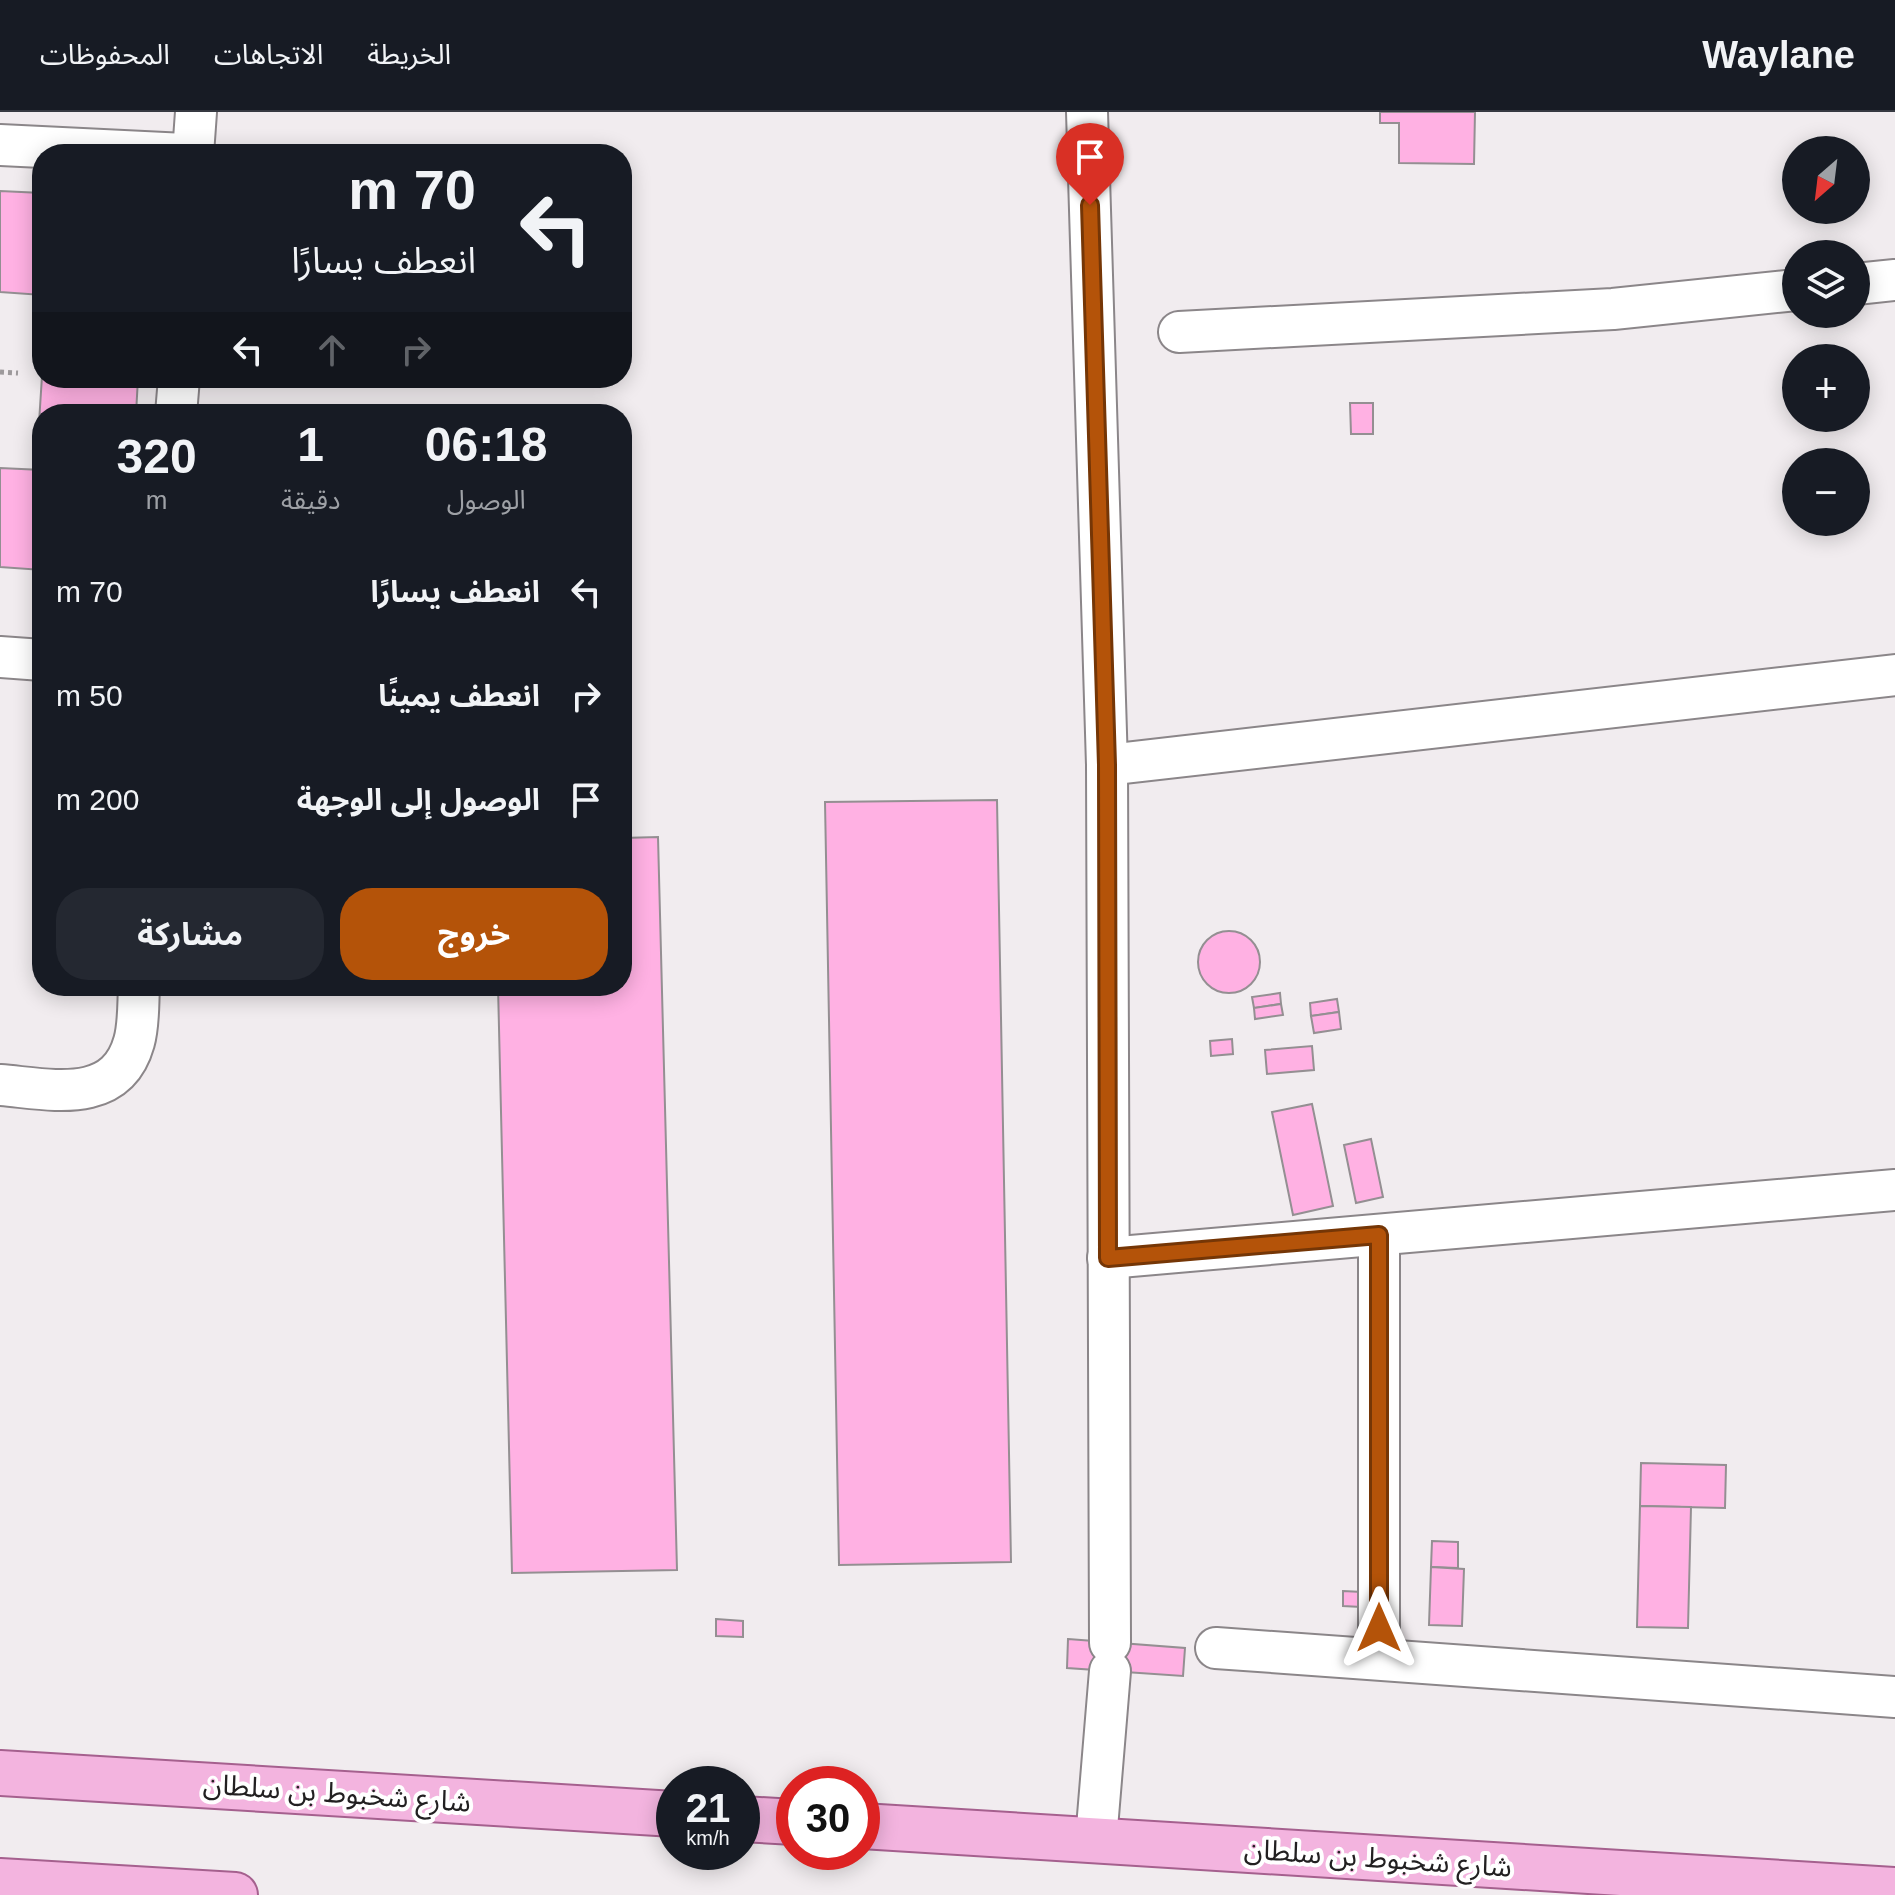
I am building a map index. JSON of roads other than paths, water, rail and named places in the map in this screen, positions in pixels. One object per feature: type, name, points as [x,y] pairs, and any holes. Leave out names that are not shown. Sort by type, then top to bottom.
[{"type":"main road","name":"شارع شخبوط بن سلطان","points":[[0,1773],[656,1813]]},
{"type":"main road","name":"شارع شخبوط بن سلطان","points":[[880,1827],[1895,1890]]},
{"type":"main road","points":[[0,1881],[235,1895]]},
{"type":"street","points":[[194,144],[196,112]]},
{"type":"street","points":[[1087,112],[1107,765],[1110,1657],[1096,1840]]},
{"type":"street","points":[[0,145],[32,147]]},
{"type":"street","points":[[1870,283],[1895,280]]},
{"type":"street","points":[[1179,332],[1613,309],[1782,291]]},
{"type":"street","points":[[0,657],[32,659]]},
{"type":"street","points":[[1107,765],[1895,675]]},
{"type":"street","points":[[0,1085],[81,1091],[100,1085],[116,1074],[128,1058],[135,1039],[138,996]]},
{"type":"street","points":[[1108,1258],[1895,1190]]},
{"type":"street","points":[[1379,1235],[1379,1659]]},
{"type":"street","points":[[1216,1648],[1895,1697]]}]
